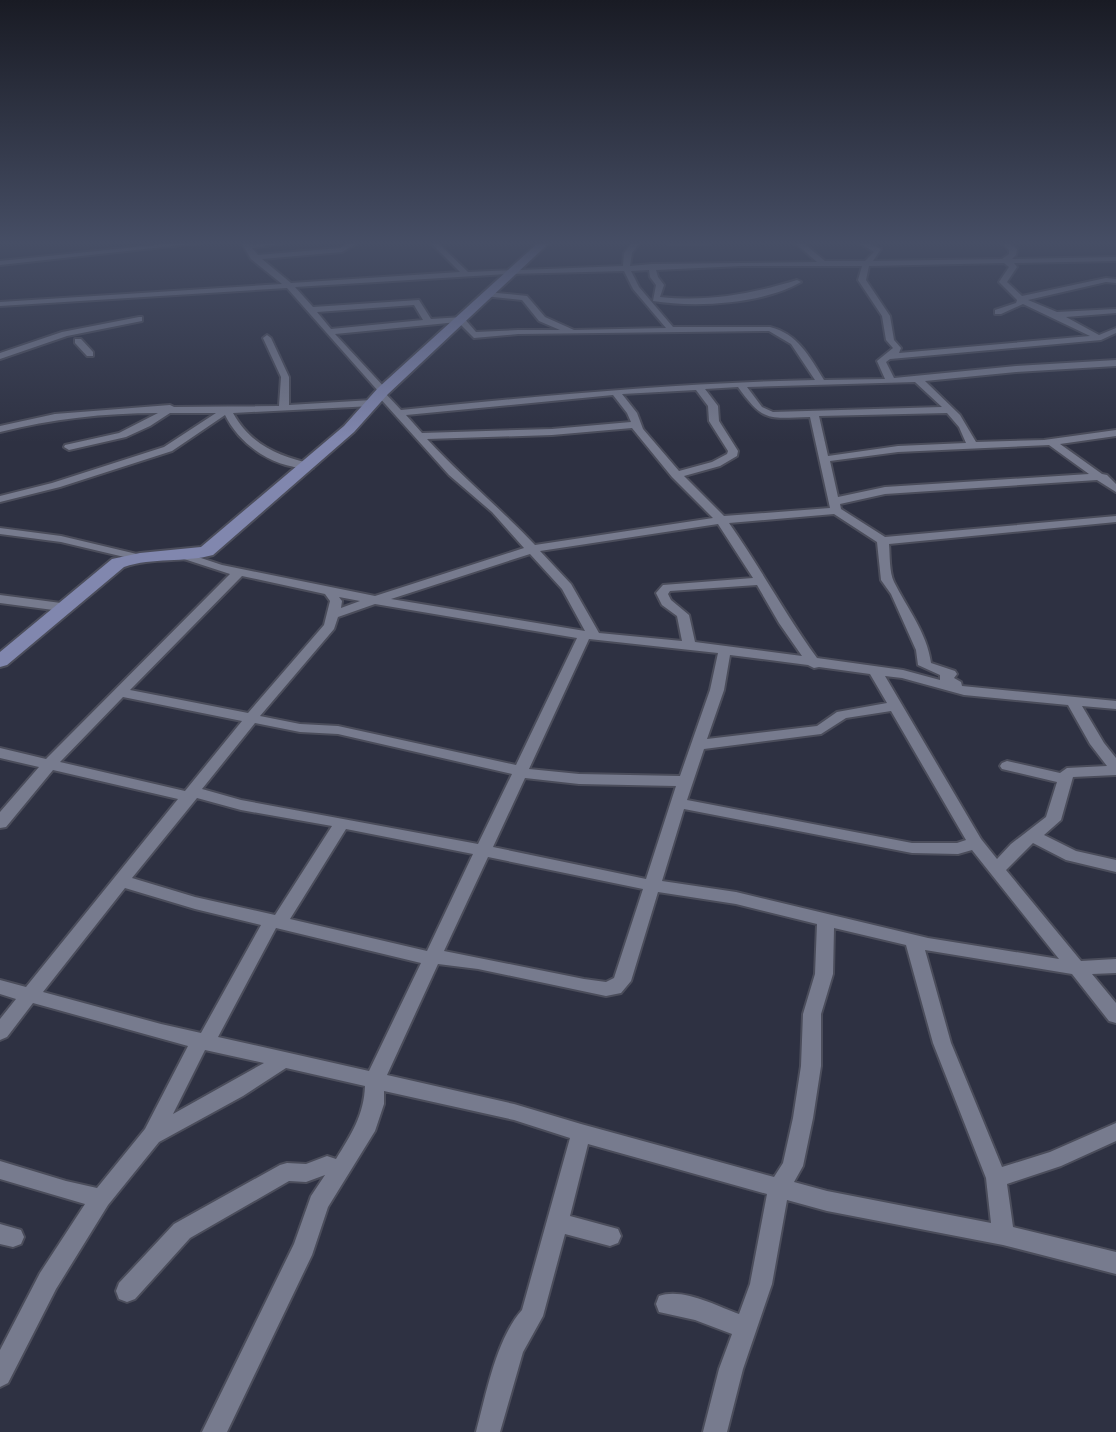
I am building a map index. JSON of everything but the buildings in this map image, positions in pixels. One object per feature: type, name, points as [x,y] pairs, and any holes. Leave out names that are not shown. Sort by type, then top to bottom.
[{"type":"street","points":[[310,310],[324,309]]},
{"type":"street","points":[[420,309],[428,322]]},
{"type":"street","points":[[188,557],[207,551],[309,466],[471,309]]},
{"type":"street","points":[[533,309],[542,319],[573,333]]},
{"type":"street","points":[[655,309],[672,330]]},
{"type":"street","points":[[881,309],[886,316],[890,340],[897,348],[895,353],[881,361],[891,381]]},
{"type":"street","points":[[998,312],[1006,309]]},
{"type":"street","points":[[1043,309],[1101,337]]},
{"type":"street","points":[[310,310],[379,396],[400,413],[567,587],[589,635]]},
{"type":"street","points":[[1054,314],[1116,311]]},
{"type":"street","points":[[0,356],[55,337],[139,319]]},
{"type":"street","points":[[460,319],[474,335],[770,329],[781,331],[799,345],[805,361],[821,382]]},
{"type":"street","points":[[329,332],[460,319]]},
{"type":"street","points":[[1101,337],[1116,330]]},
{"type":"street","points":[[886,357],[958,353],[1101,337],[1116,339]]},
{"type":"street","points":[[267,338],[285,377],[284,407]]},
{"type":"street","points":[[78,341],[90,354]]},
{"type":"street","points":[[400,413],[740,384],[891,381],[1116,363]]},
{"type":"street","points":[[917,379],[949,410],[970,437],[972,445]]},
{"type":"street","points":[[740,384],[753,403],[766,414],[949,410]]},
{"type":"street","points":[[676,475],[716,464],[732,456],[733,451],[714,421],[713,406],[699,388]]},
{"type":"street","points":[[616,393],[632,413],[635,425],[676,475],[721,520],[814,664]]},
{"type":"street","points":[[0,429],[60,416],[170,408],[227,410],[284,407],[379,396]]},
{"type":"street","points":[[69,447],[126,436],[170,408]]},
{"type":"street","points":[[227,410],[251,442],[269,456],[309,466]]},
{"type":"street","points":[[0,499],[56,485],[168,449],[227,410]]},
{"type":"street","points":[[814,414],[835,506],[883,541],[1116,519]]},
{"type":"street","points":[[419,436],[552,432],[635,425]]},
{"type":"street","points":[[826,459],[879,449],[1051,442],[1116,433]]},
{"type":"street","points":[[1051,442],[1116,489]]},
{"type":"street","points":[[335,614],[532,549],[835,506],[852,495],[880,491],[1009,480],[1103,477]]},
{"type":"street","points":[[3,534],[61,539],[137,557],[188,557],[239,572],[376,600],[589,635],[725,649],[814,664],[903,674],[964,691],[1116,705]]},
{"type":"street","points":[[883,541],[887,580],[897,594],[923,650],[925,665],[950,674],[945,678],[964,691]]},
{"type":"street","points":[[0,661],[61,607],[118,563],[137,557]]},
{"type":"street","points":[[0,823],[33,781],[239,572]]},
{"type":"street","points":[[689,645],[683,615],[666,602],[662,593],[667,588],[758,581]]},
{"type":"street","points":[[0,1032],[253,716],[330,626],[336,601],[330,591]]},
{"type":"street","points":[[0,599],[61,607]]},
{"type":"street","points":[[214,1432],[304,1248],[319,1203],[339,1169],[355,1152],[365,1131],[374,1104],[375,1079],[520,772],[589,635]]},
{"type":"street","points":[[121,881],[275,922],[434,957],[484,961],[527,974],[615,988],[622,981],[654,886],[685,781],[717,690],[725,649]]},
{"type":"street","points":[[876,672],[975,843],[1116,1016]]},
{"type":"street","points":[[122,693],[253,716],[300,728],[338,730],[520,772],[579,779],[685,781]]},
{"type":"street","points":[[1072,701],[1090,725],[1101,753],[1116,768]]},
{"type":"street","points":[[698,745],[821,730],[842,715],[895,706]]},
{"type":"street","points":[[0,753],[241,805],[654,886],[736,898],[914,941],[1076,968],[1116,966]]},
{"type":"street","points":[[1007,766],[1066,779]]},
{"type":"street","points":[[996,870],[1053,820],[1067,773],[1116,768]]},
{"type":"street","points":[[678,803],[912,848],[958,849],[975,843]]},
{"type":"street","points":[[0,1375],[48,1281],[101,1198],[151,1137],[203,1041],[275,922],[342,823]]},
{"type":"street","points":[[1032,836],[1072,856],[1116,866]]},
{"type":"street","points":[[715,1432],[731,1369],[761,1284],[779,1188],[793,1166],[811,1066],[812,1014],[824,974],[826,921]]},
{"type":"street","points":[[914,941],[942,1043],[996,1178],[1003,1235]]},
{"type":"street","points":[[0,987],[203,1041],[514,1112],[827,1201],[1003,1235],[1116,1263]]},
{"type":"street","points":[[151,1137],[189,1113],[253,1083],[285,1059]]},
{"type":"street","points":[[996,1178],[1054,1160],[1116,1132]]},
{"type":"street","points":[[488,1432],[510,1358],[526,1320],[532,1316],[581,1133]]},
{"type":"street","points":[[127,1291],[182,1231],[287,1172],[306,1173],[327,1165],[339,1169]]},
{"type":"street","points":[[0,1170],[66,1191],[101,1198]]},
{"type":"street","points":[[559,1223],[610,1236]]},
{"type":"street","points":[[667,1304],[695,1309],[746,1328]]}]
